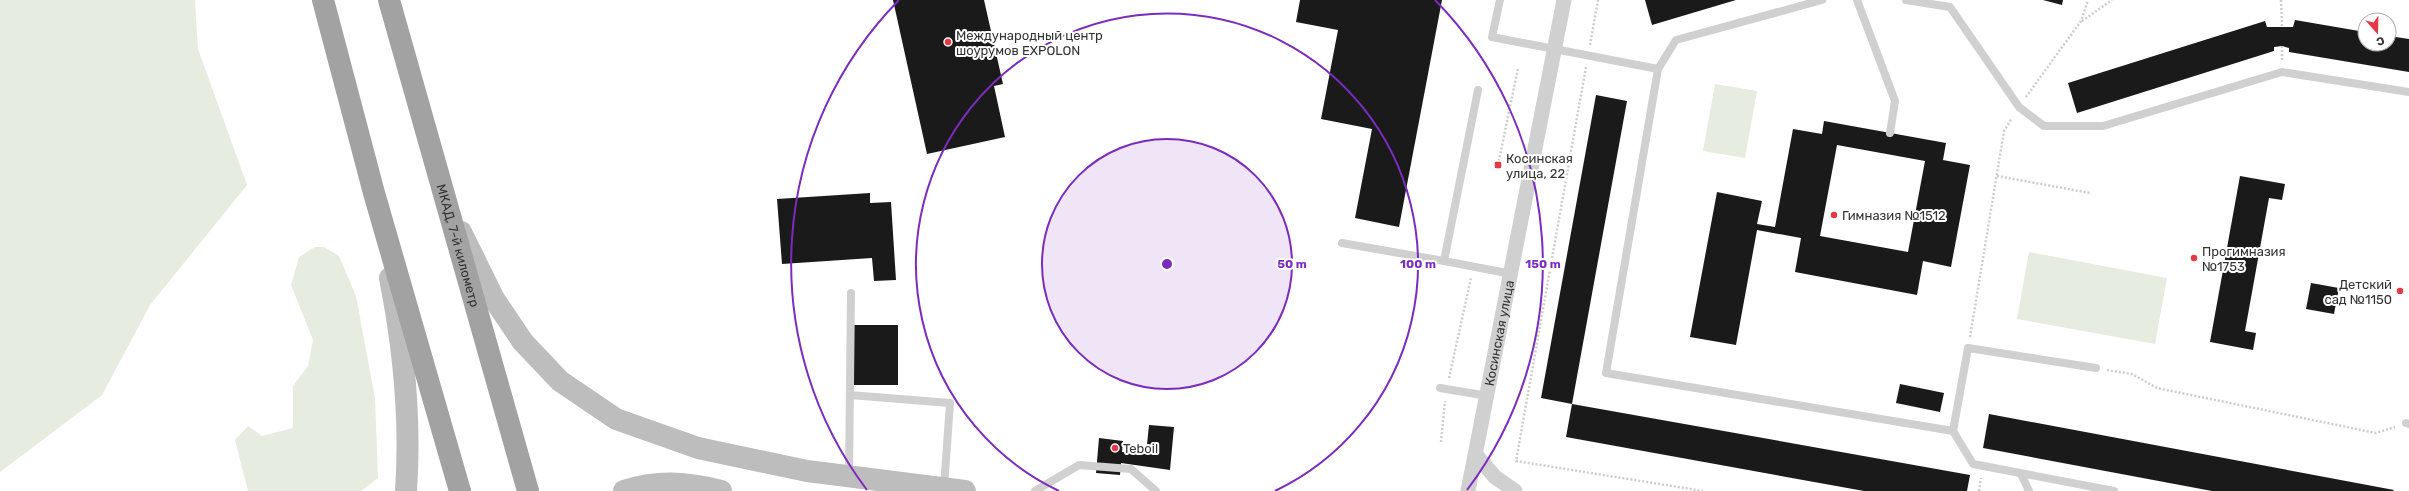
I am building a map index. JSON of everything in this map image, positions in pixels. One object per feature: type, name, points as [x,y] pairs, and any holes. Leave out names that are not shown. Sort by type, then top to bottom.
[{"type":"highway","points":[[323,0],[374,193],[460,491]]},
{"type":"highway","name":"МКАД, 7-й километр","points":[[388,0],[528,491]]},
{"type":"main road","points":[[437,175],[465,241],[494,298],[523,342],[560,381],[616,419],[698,448],[807,471],[965,491]]},
{"type":"main road","points":[[374,193],[406,372],[409,448],[406,491]]},
{"type":"main road","points":[[624,491],[646,484],[675,483],[721,491]]},
{"type":"street","name":"Косинская улица","points":[[1468,491],[1512,274],[1564,0]]},
{"type":"street","points":[[1476,455],[1495,477],[1515,491]]},
{"type":"lane","points":[[1500,0],[1492,37],[1658,69]]},
{"type":"lane","points":[[1822,0],[1676,40],[1658,69],[1606,374],[1954,431]]},
{"type":"lane","points":[[1857,0],[1895,101],[1890,133]]},
{"type":"lane","points":[[1906,0],[1950,7],[2019,107],[2044,126],[2103,126],[2282,72],[2409,92]]},
{"type":"lane","points":[[1444,261],[1478,90]]},
{"type":"lane","points":[[1342,243],[1512,274]]},
{"type":"lane","points":[[849,476],[851,293]]},
{"type":"lane","points":[[2096,368],[1968,348],[1954,431],[1973,464],[2114,491]]},
{"type":"lane","points":[[1443,389],[1488,396]]},
{"type":"lane","points":[[850,395],[950,403],[944,488]]},
{"type":"lane","points":[[1034,491],[1079,465],[1131,469],[1156,491]]},
{"type":"lane","points":[[2021,474],[2029,491]]},
{"type":"path","points":[[1598,0],[1516,462],[1703,491]]},
{"type":"path","points":[[1968,348],[2004,132],[2019,107],[2081,21],[2088,0]]},
{"type":"path","points":[[2081,21],[2112,0]]},
{"type":"path","points":[[2281,0],[2282,26]]},
{"type":"path","points":[[1498,165],[1518,68]]},
{"type":"path","points":[[1997,176],[2090,193]]},
{"type":"path","points":[[1441,442],[1443,389],[1473,267]]},
{"type":"path","points":[[2096,368],[2132,374],[2157,388],[2376,434],[2407,424]]},
{"type":"shaded area","points":[[0,0],[195,0],[198,49],[247,185],[150,305],[102,395],[0,472]]},
{"type":"shaded area","points":[[1715,84],[1757,91],[1745,158],[1703,151]]},
{"type":"shaded area","points":[[315,247],[324,247],[339,256],[356,296],[375,398],[378,478],[361,491],[248,491],[235,440],[248,426],[262,436],[293,428],[293,386],[308,366],[313,340],[291,285],[299,257]]},
{"type":"shaded area","points":[[2029,252],[2167,278],[2155,344],[2017,319]]},
{"type":"building","name":"Международный центр шоурумов EXPOLON","points":[[893,0],[984,0],[1003,84],[994,86],[1005,137],[927,154]]},
{"type":"building","points":[[1300,0],[1442,0],[1399,227],[1355,218],[1372,129],[1321,119],[1338,30],[1296,22]]},
{"type":"building","points":[[1645,0],[1736,0],[1652,25]]},
{"type":"building","points":[[2043,0],[2063,0],[2062,5]]},
{"type":"building","points":[[2295,20],[2357,31],[2357,52],[2397,52],[2397,37],[2409,39],[2409,72],[2289,52],[2289,48],[2282,46],[2274,47],[2274,51],[2077,113],[2068,83],[2265,21],[2267,27],[2293,27]]},
{"type":"building","points":[[1596,95],[1627,101],[1572,404],[1541,398]]},
{"type":"building","points":[[1824,121],[1946,143],[1943,160],[1970,165],[1951,267],[1923,261],[1917,295],[1795,272],[1801,238],[1757,230],[1736,345],[1690,337],[1717,192],[1762,201],[1757,224],[1775,227],[1793,129],[1822,134]],"holes":[[[1837,145],[1925,161],[1908,252],[1820,236]]]},
{"type":"building","points":[[2240,176],[2285,184],[2282,200],[2269,198],[2245,331],[2256,333],[2253,350],[2210,342]]},
{"type":"building","points":[[870,193],[870,203],[891,202],[896,280],[874,281],[872,258],[782,264],[777,199]]},
{"type":"building","points":[[2311,283],[2339,288],[2334,314],[2306,309]]},
{"type":"building","points":[[853,325],[898,325],[898,385],[853,385]]},
{"type":"building","points":[[1900,384],[1944,393],[1940,412],[1896,403]]},
{"type":"building","points":[[1572,404],[1970,475],[1967,491],[1864,491],[1566,437]]},
{"type":"building","points":[[1989,414],[2394,490],[2212,491],[1983,448]]},
{"type":"building","points":[[1149,425],[1174,427],[1170,470],[1121,463],[1120,475],[1096,473],[1099,438],[1123,441],[1122,452],[1146,454]]},
{"type":"place","name":"Международный центр шоурумов EXPOLON","points":[[948,42]]},
{"type":"place","name":"Косинская улица, 22","points":[[1498,165]]},
{"type":"place","name":"Гимназия №1512","points":[[1834,215]]},
{"type":"place","name":"Прогимназия №1753","points":[[2194,258]]},
{"type":"place","name":"Детский сад №1150","points":[[2400,291]]},
{"type":"place","name":"Teboil","points":[[1115,448]]}]
